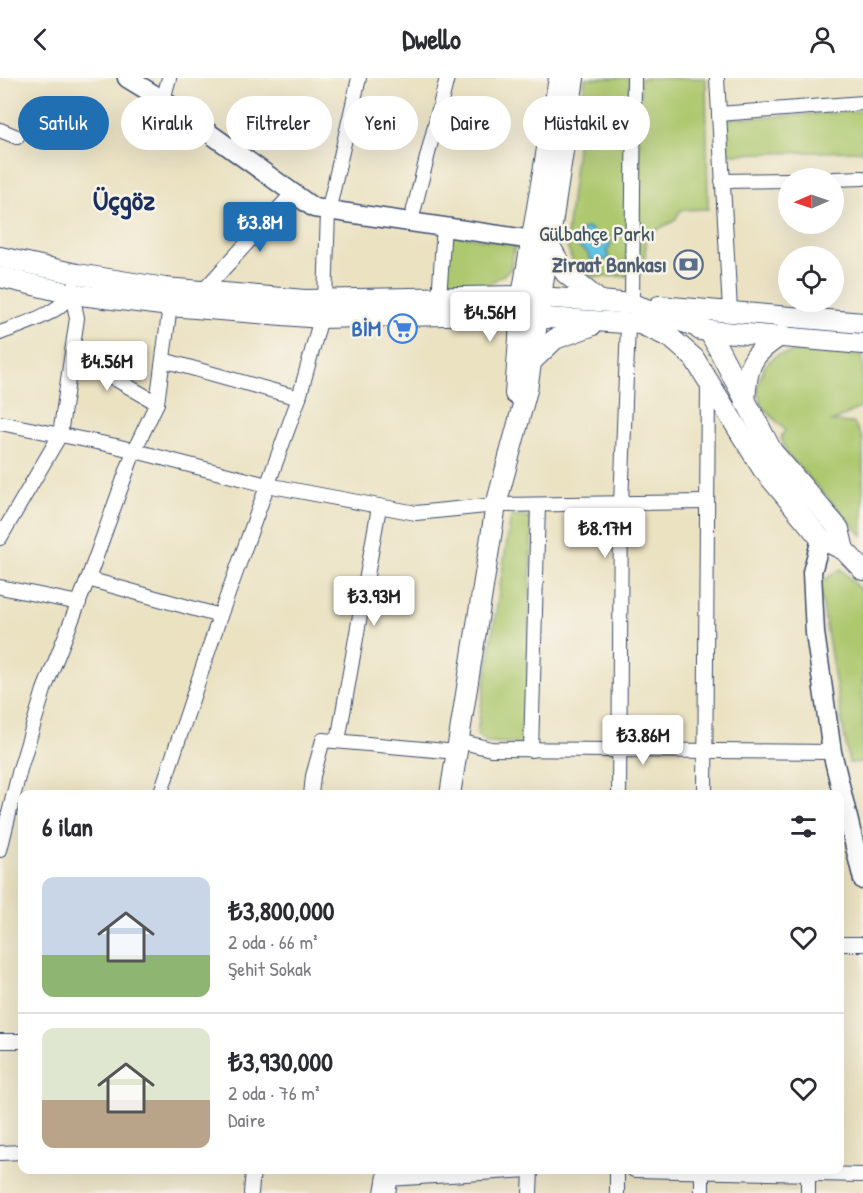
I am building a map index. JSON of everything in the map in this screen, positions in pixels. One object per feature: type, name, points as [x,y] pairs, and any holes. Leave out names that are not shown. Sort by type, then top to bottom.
[{"type":"main road","points":[[487,305],[512,280],[542,243],[559,78]]},
{"type":"main road","points":[[451,790],[496,505],[513,433],[524,404],[524,357],[530,306],[574,78]]},
{"type":"main road","points":[[542,243],[565,273],[600,301]]},
{"type":"main road","points":[[0,257],[76,274],[323,309],[439,298],[487,305],[524,357]]},
{"type":"main road","points":[[529,259],[530,306]]},
{"type":"main road","points":[[0,277],[72,294],[170,306],[323,309],[530,306],[600,301],[730,310],[863,323]]},
{"type":"main road","points":[[632,304],[709,331],[772,451],[839,529],[844,550]]},
{"type":"main road","points":[[530,306],[606,322],[782,335],[863,344]]},
{"type":"main road","points":[[524,357],[562,335],[606,322]]},
{"type":"main road","points":[[634,325],[671,338],[694,358],[762,468],[821,539],[844,550],[863,570]]},
{"type":"main road","points":[[745,402],[746,376],[752,360],[764,346],[782,335]]},
{"type":"street","points":[[127,78],[157,96]]},
{"type":"street","points":[[165,96],[169,78]]},
{"type":"street","points":[[162,790],[220,616],[299,398],[323,309],[328,212],[359,78]]},
{"type":"street","points":[[411,221],[447,78]]},
{"type":"street","points":[[632,304],[634,78]]},
{"type":"street","points":[[717,78],[730,310]]},
{"type":"street","points":[[718,114],[863,103]]},
{"type":"street","points":[[0,130],[17,137]]},
{"type":"street","points":[[214,136],[314,208],[328,212],[444,226],[542,243]]},
{"type":"street","points":[[844,179],[863,178]]},
{"type":"street","points":[[722,182],[778,180]]},
{"type":"street","points":[[203,291],[293,193]]},
{"type":"street","points":[[439,298],[444,226]]},
{"type":"street","points":[[0,538],[60,435],[77,318],[72,294],[76,274]]},
{"type":"street","points":[[0,333],[45,317],[72,294]]},
{"type":"street","points":[[0,850],[40,701],[79,603],[134,451],[157,403],[170,306]]},
{"type":"street","points":[[619,790],[621,504],[634,325]]},
{"type":"street","points":[[72,354],[157,403]]},
{"type":"street","points":[[163,360],[299,398]]},
{"type":"street","points":[[705,790],[705,502],[708,382]]},
{"type":"street","points":[[0,423],[134,451],[267,485],[416,513],[496,505],[705,502]]},
{"type":"street","points":[[531,750],[538,505]]},
{"type":"street","points":[[338,741],[379,507]]},
{"type":"street","points":[[821,539],[812,572],[815,633],[832,752],[841,790]]},
{"type":"street","points":[[88,579],[220,616]]},
{"type":"street","points":[[0,587],[79,603]]},
{"type":"street","points":[[312,790],[323,740],[531,750],[832,752]]},
{"type":"street","points":[[844,802],[863,880]]},
{"type":"street","points":[[844,944],[863,944]]},
{"type":"street","points":[[0,1041],[18,1041]]},
{"type":"street","points":[[0,1153],[18,1152]]},
{"type":"street","points":[[844,1173],[863,1174]]},
{"type":"street","points":[[251,1193],[253,1174]]},
{"type":"street","points":[[387,1181],[478,1174]]},
{"type":"street","points":[[530,1174],[530,1193]]},
{"type":"street","points":[[617,1174],[617,1193]]},
{"type":"street","points":[[702,1174],[702,1193]]},
{"type":"street","points":[[808,1174],[808,1193]]},
{"type":"green space","name":"Gülbahçe Parkı","points":[[585,78],[630,78],[630,96],[583,96]]},
{"type":"green space","points":[[640,78],[706,78],[708,209],[681,210],[674,221],[647,235],[643,273],[637,269],[639,150],[650,150],[650,96],[640,96]]},
{"type":"green space","points":[[863,111],[863,151],[727,154],[726,119]]},
{"type":"green space","name":"Gülbahçe Parkı","points":[[577,150],[629,150],[627,276],[591,277],[573,262],[566,244]]},
{"type":"green space","points":[[448,233],[515,245],[510,270],[488,285],[445,286]]},
{"type":"green space","points":[[802,351],[863,356],[863,406],[832,422],[854,423],[863,440],[863,536],[787,454],[781,438],[785,430],[761,405],[757,387],[765,365],[777,355]]},
{"type":"green space","points":[[511,516],[532,518],[526,744],[487,742],[477,734]]},
{"type":"green space","points":[[841,569],[863,593],[863,762],[849,763],[819,583]]},
{"type":"water","points":[[585,228],[591,229],[599,240],[610,240],[610,247],[607,250],[609,259],[591,260],[587,252],[577,246],[579,234]]},
{"type":"place","name":"Ziraat Bankası","points":[[688,264]]},
{"type":"place","name":"BİM","points":[[402,328]]},
{"type":"district","name":"Üçgöz","points":[[124,200]]}]
